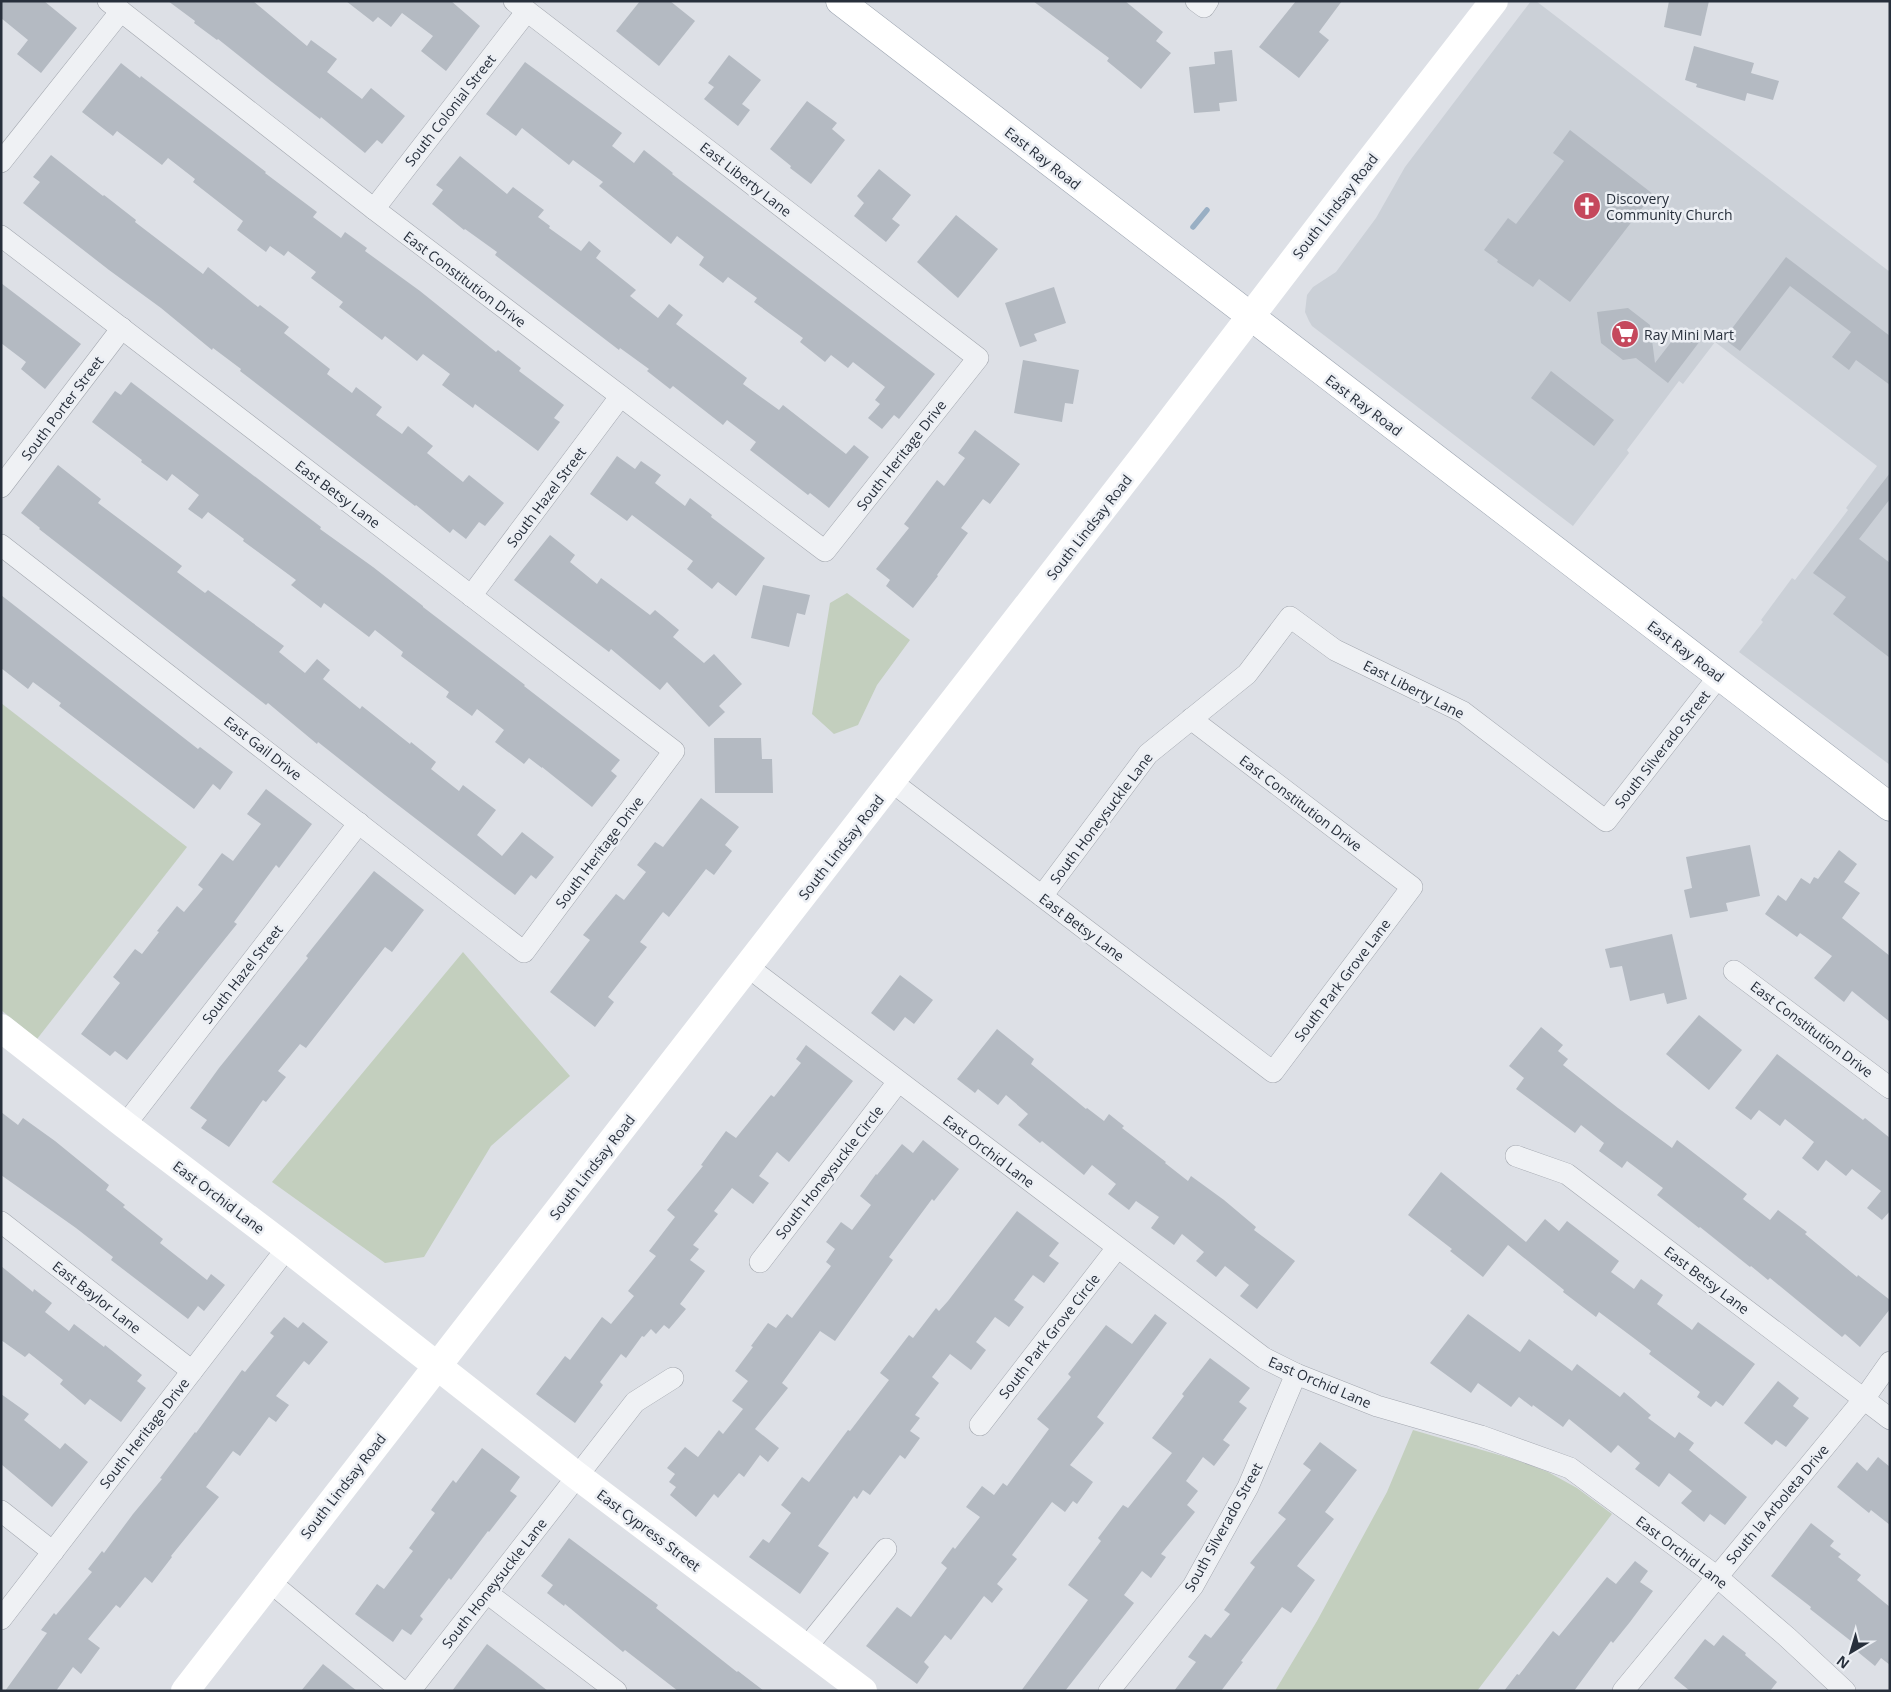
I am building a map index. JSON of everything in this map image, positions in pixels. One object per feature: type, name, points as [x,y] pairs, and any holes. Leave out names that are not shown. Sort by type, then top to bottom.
[{"type":"main road","name":"East Ray Road","points":[[840,1],[1890,807]]},
{"type":"main road","name":"South Lindsay Road","points":[[185,1691],[892,782],[1494,1]]},
{"type":"main road","name":"East Orchid Lane","points":[[1,1028],[437,1366]]},
{"type":"main road","name":"East Cypress Street","points":[[437,1366],[576,1475],[863,1691]]},
{"type":"street","name":"East Constitution Drive","points":[[114,6],[374,209],[825,552]]},
{"type":"street","points":[[1,162],[114,6]]},
{"type":"street","name":"South Colonial Street","points":[[374,209],[521,6]]},
{"type":"street","name":"East Liberty Lane","points":[[521,6],[978,358]]},
{"type":"street","name":"East Betsy Lane","points":[[1,236],[674,751]]},
{"type":"street","name":"South Porter Street","points":[[1,487],[122,328]]},
{"type":"street","name":"South Heritage Drive","points":[[825,552],[978,358]]},
{"type":"street","name":"South Hazel Street","points":[[471,596],[620,397]]},
{"type":"street","name":"East Gail Drive","points":[[1,546],[524,952]]},
{"type":"street","name":"East Liberty Lane","points":[[1290,618],[1335,650],[1463,712],[1606,821]]},
{"type":"street","name":"South Honeysuckle Lane","points":[[1042,896],[1148,754],[1246,674],[1290,618]]},
{"type":"street","name":"South Silverado Street","points":[[1606,821],[1719,676]]},
{"type":"street","name":"East Constitution Drive","points":[[1191,719],[1412,887]]},
{"type":"street","name":"South Heritage Drive","points":[[524,952],[674,751]]},
{"type":"street","name":"East Betsy Lane","points":[[892,782],[1273,1072]]},
{"type":"street","name":"South Hazel Street","points":[[125,1125],[359,823]]},
{"type":"street","name":"South Park Grove Lane","points":[[1273,1072],[1412,887]]},
{"type":"street","name":"East Orchid Lane","points":[[748,967],[1264,1358],[1296,1374],[1377,1406],[1481,1436],[1570,1468],[1716,1576],[1787,1637],[1845,1691]]},
{"type":"street","name":"East Constitution Drive","points":[[1734,970],[1890,1088]]},
{"type":"street","name":"South Honeysuckle Circle","points":[[760,1262],[898,1082]]},
{"type":"street","name":"East Betsy Lane","points":[[1516,1156],[1567,1174],[1890,1419]]},
{"type":"street","name":"East Baylor Lane","points":[[1,1222],[192,1371]]},
{"type":"street","name":"South Heritage Drive","points":[[1,1618],[286,1248]]},
{"type":"street","name":"South Park Grove Circle","points":[[980,1425],[1117,1248]]},
{"type":"street","name":"South la Arboleta Drive","points":[[1623,1691],[1864,1399],[1890,1362]]},
{"type":"street","name":"South Silverado Street","points":[[1108,1691],[1194,1586],[1248,1487],[1296,1374]]},
{"type":"street","name":"South Honeysuckle Lane","points":[[410,1691],[576,1475],[635,1402],[673,1378]]},
{"type":"street","points":[[1,1511],[53,1552]]},
{"type":"street","points":[[806,1648],[886,1549]]},
{"type":"street","points":[[270,1582],[402,1691]]},
{"type":"street","points":[[487,1593],[616,1691]]},
{"type":"shaded area","points":[[1531,1],[1536,1],[1890,272],[1890,765],[1739,652],[1763,622],[1761,620],[1792,578],[1795,580],[1848,510],[1846,508],[1877,466],[1715,342],[1683,384],[1679,381],[1627,450],[1629,453],[1573,526],[1312,326],[1309,321],[1305,312],[1307,295],[1313,287],[1336,272],[1376,218],[1405,167]]},
{"type":"green space","points":[[847,593],[910,640],[877,685],[858,725],[834,734],[812,714],[830,603]]},
{"type":"green space","points":[[1,703],[187,847],[37,1039],[1,1010]]},
{"type":"green space","points":[[463,952],[570,1076],[491,1146],[424,1257],[385,1263],[272,1182]]},
{"type":"green space","points":[[1413,1430],[1513,1459],[1548,1472],[1577,1488],[1612,1514],[1477,1691],[1275,1691],[1317,1621],[1387,1492]]},
{"type":"building","points":[[1,1],[44,1],[77,28],[41,73],[17,54],[28,40],[1,18]]},
{"type":"building","points":[[168,1],[253,1],[307,46],[311,40],[337,59],[327,72],[362,99],[371,88],[405,116],[382,144],[377,140],[365,153],[321,117],[320,119]]},
{"type":"building","points":[[346,1],[451,1],[480,26],[446,71],[421,51],[433,36],[402,13],[391,27],[378,17],[373,22]]},
{"type":"building","points":[[640,1],[670,1],[695,21],[659,66],[616,31]]},
{"type":"building","points":[[1033,1],[1125,1],[1163,32],[1156,41],[1171,53],[1141,89],[1107,61],[1109,58]]},
{"type":"building","points":[[1296,1],[1342,1],[1319,32],[1329,40],[1299,78],[1259,47]]},
{"type":"building","points":[[1669,1],[1709,1],[1701,36],[1664,27]]},
{"type":"building","points":[[1694,46],[1754,63],[1751,73],[1779,81],[1773,100],[1747,93],[1745,101],[1696,87],[1697,84],[1685,80]]},
{"type":"building","points":[[1232,50],[1237,101],[1219,103],[1220,111],[1194,113],[1189,67],[1215,64],[1214,52]]},
{"type":"building","points":[[729,55],[761,80],[742,104],[750,110],[738,126],[704,99],[714,87],[708,83]]},
{"type":"building","points":[[525,62],[622,133],[612,146],[634,163],[644,150],[672,174],[935,374],[899,419],[894,415],[882,429],[868,418],[880,404],[875,400],[885,387],[853,362],[848,368],[831,355],[825,362],[800,342],[803,338],[754,302],[757,298],[728,277],[723,283],[699,265],[704,257],[677,236],[671,244],[599,186],[603,182],[573,160],[569,165],[522,128],[516,136],[486,114]]},
{"type":"building","points":[[121,63],[140,78],[141,76],[317,212],[313,217],[341,238],[345,232],[367,248],[365,251],[420,291],[496,352],[498,350],[521,368],[519,371],[564,405],[554,418],[560,422],[538,451],[475,404],[473,408],[442,385],[450,374],[423,354],[417,361],[385,336],[382,340],[339,307],[343,302],[311,278],[316,272],[288,251],[284,256],[270,246],[266,252],[237,230],[243,221],[193,182],[195,179],[168,158],[162,165],[117,131],[113,136],[82,112]]},
{"type":"building","points":[[807,101],[837,123],[832,129],[845,140],[811,184],[770,149]]},
{"type":"building","name":"Discovery Community Church","points":[[1570,130],[1653,194],[1570,302],[1539,279],[1533,287],[1497,262],[1498,260],[1484,250],[1508,218],[1516,224],[1564,161],[1553,153]]},
{"type":"building","points":[[51,155],[203,274],[208,267],[258,307],[260,305],[289,327],[284,333],[330,369],[327,374],[352,393],[356,387],[382,407],[376,415],[402,434],[408,426],[433,446],[427,453],[463,482],[469,475],[504,503],[485,526],[479,522],[466,539],[453,529],[450,533],[240,371],[241,369],[213,348],[212,350],[161,308],[23,203],[40,182],[33,177]]},
{"type":"building","points":[[460,156],[507,194],[513,187],[544,210],[538,217],[550,226],[549,228],[581,251],[589,241],[601,251],[596,258],[636,290],[630,296],[658,318],[669,304],[683,315],[676,324],[747,378],[743,384],[779,410],[783,405],[846,454],[854,445],[869,457],[829,508],[810,493],[808,495],[750,450],[756,442],[727,420],[723,425],[673,386],[670,389],[647,371],[649,369],[620,348],[619,350],[495,255],[497,252],[464,230],[432,204],[443,190],[436,185]]},
{"type":"building","points":[[879,169],[911,195],[892,219],[900,225],[886,242],[854,216],[864,203],[857,196]]},
{"type":"building","points":[[956,215],[998,249],[958,298],[917,262]]},
{"type":"building","points":[[1786,257],[1890,336],[1890,385],[1856,360],[1849,370],[1832,357],[1851,332],[1790,286],[1740,351],[1724,339]]},
{"type":"building","points":[[1,283],[81,344],[45,389],[21,369],[26,362],[1,343]]},
{"type":"building","points":[[1054,287],[1066,323],[1034,334],[1037,341],[1020,347],[1005,303]]},
{"type":"building","name":"Ray Mini Mart","points":[[1628,308],[1650,325],[1655,363],[1682,328],[1700,341],[1668,383],[1636,358],[1623,360],[1601,343],[1597,312]]},
{"type":"building","points":[[1023,360],[1079,370],[1073,404],[1065,403],[1062,422],[1014,413]]},
{"type":"building","points":[[1551,371],[1614,420],[1594,446],[1531,398]]},
{"type":"building","points":[[131,382],[321,527],[320,529],[373,567],[620,760],[611,771],[617,776],[592,807],[529,758],[524,764],[495,742],[504,730],[477,709],[472,716],[446,697],[449,692],[401,656],[403,652],[375,630],[369,637],[324,603],[321,608],[291,585],[296,580],[243,541],[244,539],[208,512],[202,519],[188,509],[199,495],[172,474],[167,481],[92,422],[115,391],[121,395]]},
{"type":"building","points":[[975,430],[1020,464],[990,504],[983,499],[961,528],[968,533],[913,608],[886,586],[890,580],[876,569],[909,528],[904,524],[937,480],[944,486],[965,458],[958,453]]},
{"type":"building","points":[[617,456],[635,469],[641,461],[661,475],[655,483],[685,506],[690,498],[712,515],[711,517],[765,558],[736,596],[718,582],[712,589],[687,569],[693,561],[632,515],[627,521],[590,494]]},
{"type":"building","points":[[58,465],[101,499],[98,503],[182,566],[177,572],[205,593],[208,590],[284,646],[279,652],[305,673],[317,659],[330,670],[323,679],[360,709],[362,706],[436,762],[431,769],[459,791],[463,785],[496,810],[477,835],[502,856],[522,832],[554,857],[536,879],[531,875],[515,895],[318,742],[317,744],[268,703],[266,705],[39,529],[21,513]]},
{"type":"building","points":[[1890,473],[1890,499],[1859,539],[1890,563],[1890,658],[1833,614],[1846,597],[1813,573]]},
{"type":"building","points":[[550,535],[575,555],[570,562],[597,584],[601,578],[650,615],[655,610],[679,630],[673,637],[704,663],[714,654],[742,684],[719,706],[725,712],[709,727],[667,682],[660,690],[611,649],[609,652],[514,580]]},
{"type":"building","points":[[763,585],[810,595],[805,615],[797,613],[789,647],[751,638]]},
{"type":"building","points":[[1,595],[198,749],[200,747],[233,772],[220,790],[213,784],[194,809],[59,706],[61,703],[33,682],[28,689],[1,668]]},
{"type":"building","points":[[714,738],[761,738],[762,759],[772,759],[773,793],[715,793]]},
{"type":"building","points":[[266,789],[312,824],[279,868],[276,865],[234,922],[237,924],[127,1060],[115,1051],[110,1056],[81,1034],[120,983],[113,977],[135,949],[142,954],[177,906],[184,912],[203,889],[198,885],[222,853],[233,861],[261,824],[247,814]]},
{"type":"building","points":[[701,798],[739,827],[725,845],[732,851],[714,875],[706,869],[669,917],[663,912],[640,942],[647,947],[608,997],[614,1002],[595,1027],[550,992],[590,940],[583,935],[616,894],[624,900],[646,872],[637,865],[655,842],[663,847]]},
{"type":"building","points":[[1750,845],[1760,896],[1726,903],[1728,911],[1690,918],[1684,890],[1692,888],[1686,857]]},
{"type":"building","points":[[1839,850],[1857,864],[1844,882],[1860,893],[1842,918],[1890,956],[1890,1022],[1852,991],[1844,1002],[1814,978],[1832,956],[1800,933],[1797,937],[1765,914],[1778,895],[1786,901],[1801,878],[1810,884],[1814,877],[1818,879]]},
{"type":"building","points":[[374,871],[424,910],[392,952],[385,947],[306,1048],[300,1044],[278,1071],[286,1077],[266,1102],[263,1100],[229,1147],[201,1128],[207,1120],[190,1108],[219,1068],[308,958],[306,956]]},
{"type":"building","points":[[1672,934],[1687,999],[1667,1004],[1664,993],[1630,1001],[1622,966],[1610,968],[1605,949]]},
{"type":"building","points":[[900,975],[933,1000],[914,1024],[905,1017],[894,1031],[871,1013]]},
{"type":"building","points":[[1699,1015],[1742,1050],[1709,1090],[1666,1054]]},
{"type":"building","points":[[1541,1027],[1563,1045],[1558,1051],[1568,1059],[1563,1065],[1672,1148],[1677,1140],[1747,1194],[1743,1199],[1770,1220],[1778,1210],[1807,1232],[1805,1234],[1857,1277],[1858,1275],[1890,1300],[1890,1309],[1860,1347],[1845,1334],[1842,1337],[1770,1278],[1768,1280],[1750,1267],[1657,1195],[1663,1188],[1627,1161],[1622,1168],[1599,1151],[1604,1143],[1581,1125],[1575,1133],[1516,1089],[1524,1078],[1509,1066]]},
{"type":"building","points":[[997,1029],[1034,1059],[1031,1064],[1086,1109],[1104,1121],[1109,1114],[1124,1126],[1122,1128],[1188,1181],[1191,1176],[1224,1200],[1256,1227],[1254,1230],[1295,1261],[1257,1309],[1240,1296],[1249,1285],[1225,1266],[1216,1277],[1196,1261],[1204,1252],[1182,1234],[1174,1245],[1151,1228],[1159,1217],[1136,1201],[1129,1210],[1108,1194],[1116,1184],[1092,1165],[1084,1175],[1042,1141],[1040,1143],[1018,1125],[1028,1114],[1006,1095],[998,1105],[978,1089],[975,1093],[957,1079]]},
{"type":"building","points":[[806,1045],[853,1081],[789,1162],[777,1152],[759,1176],[769,1183],[753,1204],[732,1188],[714,1211],[718,1214],[693,1245],[699,1249],[690,1260],[705,1271],[680,1304],[686,1309],[669,1329],[664,1325],[656,1334],[651,1329],[644,1337],[642,1336],[626,1358],[621,1354],[600,1382],[603,1385],[575,1423],[536,1394],[565,1356],[570,1360],[602,1317],[611,1324],[634,1296],[628,1291],[656,1256],[649,1251],[675,1217],[667,1210],[703,1166],[701,1165],[726,1131],[736,1138],[771,1095],[774,1097],[801,1063],[796,1059]]},
{"type":"building","points":[[1777,1054],[1863,1120],[1865,1118],[1890,1138],[1890,1211],[1882,1220],[1867,1208],[1881,1191],[1852,1169],[1846,1176],[1826,1160],[1818,1171],[1802,1158],[1814,1142],[1785,1119],[1780,1126],[1759,1110],[1751,1120],[1735,1108]]},
{"type":"building","points":[[1,1112],[18,1125],[23,1118],[55,1141],[109,1185],[106,1190],[125,1205],[123,1207],[163,1239],[160,1243],[207,1280],[211,1274],[225,1285],[204,1311],[198,1306],[188,1319],[111,1260],[113,1257],[76,1228],[1,1175]]},
{"type":"building","points":[[923,1140],[959,1169],[934,1201],[932,1199],[889,1257],[893,1260],[835,1341],[820,1331],[782,1383],[788,1388],[755,1429],[779,1448],[768,1462],[760,1455],[744,1477],[739,1473],[718,1498],[714,1494],[696,1517],[670,1495],[676,1487],[669,1482],[675,1474],[667,1468],[685,1447],[698,1457],[719,1430],[723,1434],[743,1409],[732,1401],[748,1381],[735,1371],[753,1347],[751,1346],[768,1323],[776,1328],[787,1314],[792,1318],[831,1266],[826,1262],[835,1249],[826,1242],[841,1222],[852,1230],[871,1205],[860,1196],[876,1174],[902,1144],[913,1153]]},
{"type":"building","points":[[1441,1172],[1526,1242],[1545,1219],[1559,1231],[1567,1221],[1619,1261],[1611,1272],[1634,1289],[1641,1279],[1663,1295],[1657,1304],[1692,1330],[1698,1322],[1755,1364],[1723,1406],[1716,1401],[1711,1407],[1697,1397],[1700,1392],[1649,1354],[1651,1351],[1599,1312],[1596,1317],[1563,1292],[1564,1290],[1508,1245],[1483,1277],[1450,1251],[1452,1249],[1408,1215]]},
{"type":"building","points":[[1017,1211],[1059,1243],[1049,1256],[1059,1263],[1044,1283],[1033,1275],[1014,1300],[1024,1307],[1009,1327],[995,1317],[976,1342],[986,1350],[971,1370],[950,1354],[932,1377],[939,1383],[915,1415],[920,1418],[910,1431],[920,1438],[905,1459],[900,1455],[870,1495],[863,1490],[857,1499],[854,1496],[818,1546],[829,1553],[800,1594],[749,1557],[763,1539],[769,1543],[791,1513],[781,1505],[802,1477],[809,1482],[889,1380],[880,1373],[909,1335],[913,1338],[936,1308],[939,1311],[948,1301]]},
{"type":"building","points":[[1,1266],[33,1292],[34,1289],[52,1303],[45,1312],[69,1331],[74,1324],[104,1347],[105,1345],[142,1375],[137,1381],[146,1388],[121,1422],[90,1399],[85,1405],[60,1384],[63,1380],[29,1353],[25,1357],[1,1340]]},
{"type":"building","points":[[1155,1314],[1167,1323],[1097,1417],[1104,1423],[1070,1465],[1093,1482],[1077,1504],[1073,1501],[1065,1512],[1052,1502],[1012,1555],[1017,1559],[997,1584],[1003,1589],[992,1603],[984,1596],[951,1640],[945,1635],[924,1662],[929,1667],[917,1684],[866,1646],[897,1607],[911,1617],[947,1568],[941,1563],[953,1547],[955,1549],[980,1517],[966,1507],[982,1486],[994,1495],[1003,1483],[1007,1486],[1049,1429],[1037,1419],[1071,1377],[1068,1374],[1106,1325],[1132,1344]]},
{"type":"building","points":[[1468,1314],[1520,1352],[1529,1339],[1572,1371],[1577,1364],[1620,1397],[1624,1392],[1651,1415],[1648,1418],[1675,1438],[1679,1432],[1694,1443],[1689,1450],[1747,1497],[1725,1525],[1710,1514],[1704,1522],[1681,1503],[1692,1491],[1669,1473],[1659,1487],[1635,1469],[1640,1463],[1618,1445],[1611,1453],[1569,1419],[1563,1427],[1519,1397],[1511,1407],[1478,1383],[1471,1393],[1430,1363]]},
{"type":"building","points":[[284,1317],[298,1328],[303,1322],[328,1342],[309,1365],[304,1361],[276,1396],[289,1405],[276,1422],[269,1417],[240,1456],[233,1451],[206,1487],[219,1497],[171,1556],[152,1583],[145,1577],[120,1608],[116,1605],[88,1639],[100,1648],[81,1674],[73,1667],[56,1691],[5,1691],[47,1633],[41,1630],[92,1572],[88,1569],[102,1551],[104,1553],[162,1479],[160,1478],[242,1370],[245,1372],[274,1336],[270,1333]]},
{"type":"building","points":[[1210,1358],[1250,1388],[1239,1402],[1247,1408],[1223,1440],[1230,1445],[1214,1466],[1203,1457],[1186,1481],[1198,1491],[1187,1505],[1195,1512],[1161,1554],[1166,1557],[1151,1578],[1142,1571],[1124,1595],[1134,1603],[1065,1691],[1021,1691],[1088,1600],[1068,1585],[1101,1541],[1098,1538],[1123,1505],[1128,1508],[1172,1453],[1152,1438],[1184,1396],[1182,1394]]},
{"type":"building","points":[[1778,1381],[1799,1398],[1793,1406],[1809,1418],[1786,1447],[1776,1440],[1772,1445],[1744,1423]]},
{"type":"building","points":[[1,1394],[29,1414],[24,1420],[60,1449],[65,1443],[88,1462],[52,1507],[1,1464]]},
{"type":"building","points":[[1320,1442],[1357,1470],[1325,1512],[1334,1519],[1297,1566],[1315,1580],[1291,1613],[1282,1607],[1221,1691],[1174,1691],[1196,1662],[1188,1657],[1205,1634],[1211,1638],[1230,1614],[1224,1610],[1255,1567],[1250,1563],[1286,1519],[1278,1513],[1311,1470],[1303,1464]]},
{"type":"building","points":[[482,1448],[520,1477],[510,1491],[517,1496],[420,1616],[423,1619],[411,1635],[402,1629],[393,1642],[355,1614],[377,1584],[384,1589],[413,1551],[409,1548],[435,1513],[431,1510],[453,1480],[456,1483]]},
{"type":"building","points":[[1878,1457],[1890,1467],[1890,1525],[1871,1510],[1869,1513],[1837,1487],[1857,1462],[1867,1471]]},
{"type":"building","points":[[1811,1523],[1834,1541],[1830,1546],[1841,1554],[1838,1557],[1861,1575],[1857,1580],[1890,1607],[1890,1665],[1881,1658],[1875,1666],[1853,1648],[1856,1645],[1771,1576]]},
{"type":"building","points":[[569,1538],[658,1605],[656,1608],[764,1691],[678,1691],[625,1650],[623,1652],[565,1604],[564,1606],[547,1593],[553,1585],[541,1576]]},
{"type":"building","points":[[1635,1561],[1648,1571],[1640,1582],[1653,1591],[1613,1643],[1611,1641],[1574,1691],[1504,1691],[1553,1631],[1559,1636],[1607,1577],[1616,1584]]},
{"type":"building","points":[[1723,1635],[1746,1653],[1745,1655],[1777,1682],[1770,1691],[1690,1691],[1674,1678],[1705,1639],[1714,1646]]},
{"type":"building","points":[[487,1644],[516,1666],[548,1691],[452,1691]]},
{"type":"building","points":[[323,1664],[357,1691],[301,1691]]},
{"type":"waterway","points":[[1193,227],[1207,210]]},
{"type":"place","name":"Discovery Community Church","points":[[1587,206]]},
{"type":"place","name":"Ray Mini Mart","points":[[1625,334]]}]
